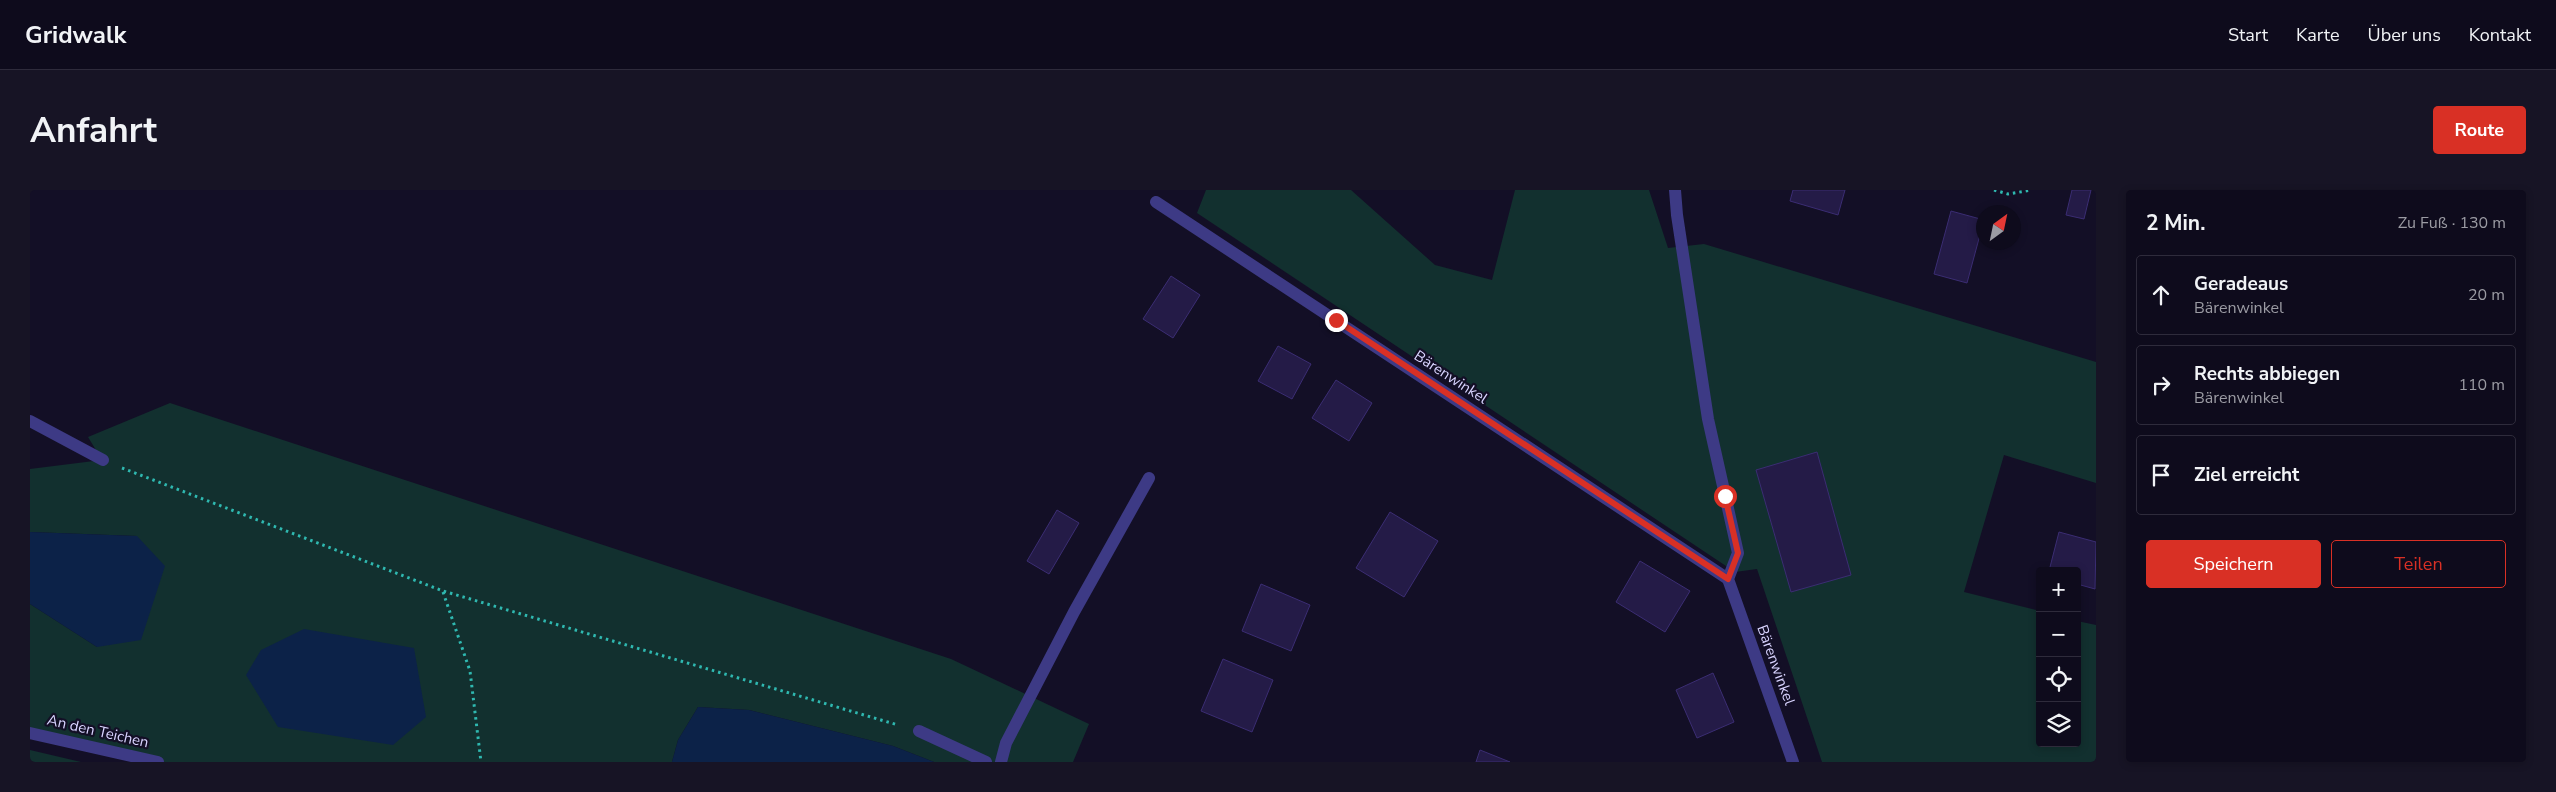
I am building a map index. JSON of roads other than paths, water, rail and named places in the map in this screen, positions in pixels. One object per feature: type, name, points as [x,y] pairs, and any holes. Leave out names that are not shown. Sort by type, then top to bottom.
[{"type":"street","points":[[1675,190],[1677,215],[1708,419],[1738,553],[1728,579]]},
{"type":"street","name":"Bärenwinkel","points":[[1156,202],[1728,579],[1794,762]]},
{"type":"street","points":[[30,422],[103,460]]},
{"type":"street","points":[[1001,762],[1006,743],[1074,612],[1149,478]]},
{"type":"street","points":[[919,732],[986,762]]},
{"type":"street","name":"An den Teichen","points":[[30,733],[158,762]]},
{"type":"water","points":[[30,532],[137,536],[165,566],[141,640],[97,647],[30,604]]},
{"type":"water","points":[[304,629],[414,648],[426,717],[393,745],[278,727],[246,675],[261,650]]},
{"type":"water","points":[[698,707],[749,710],[893,746],[934,762],[672,762],[678,740]]}]
